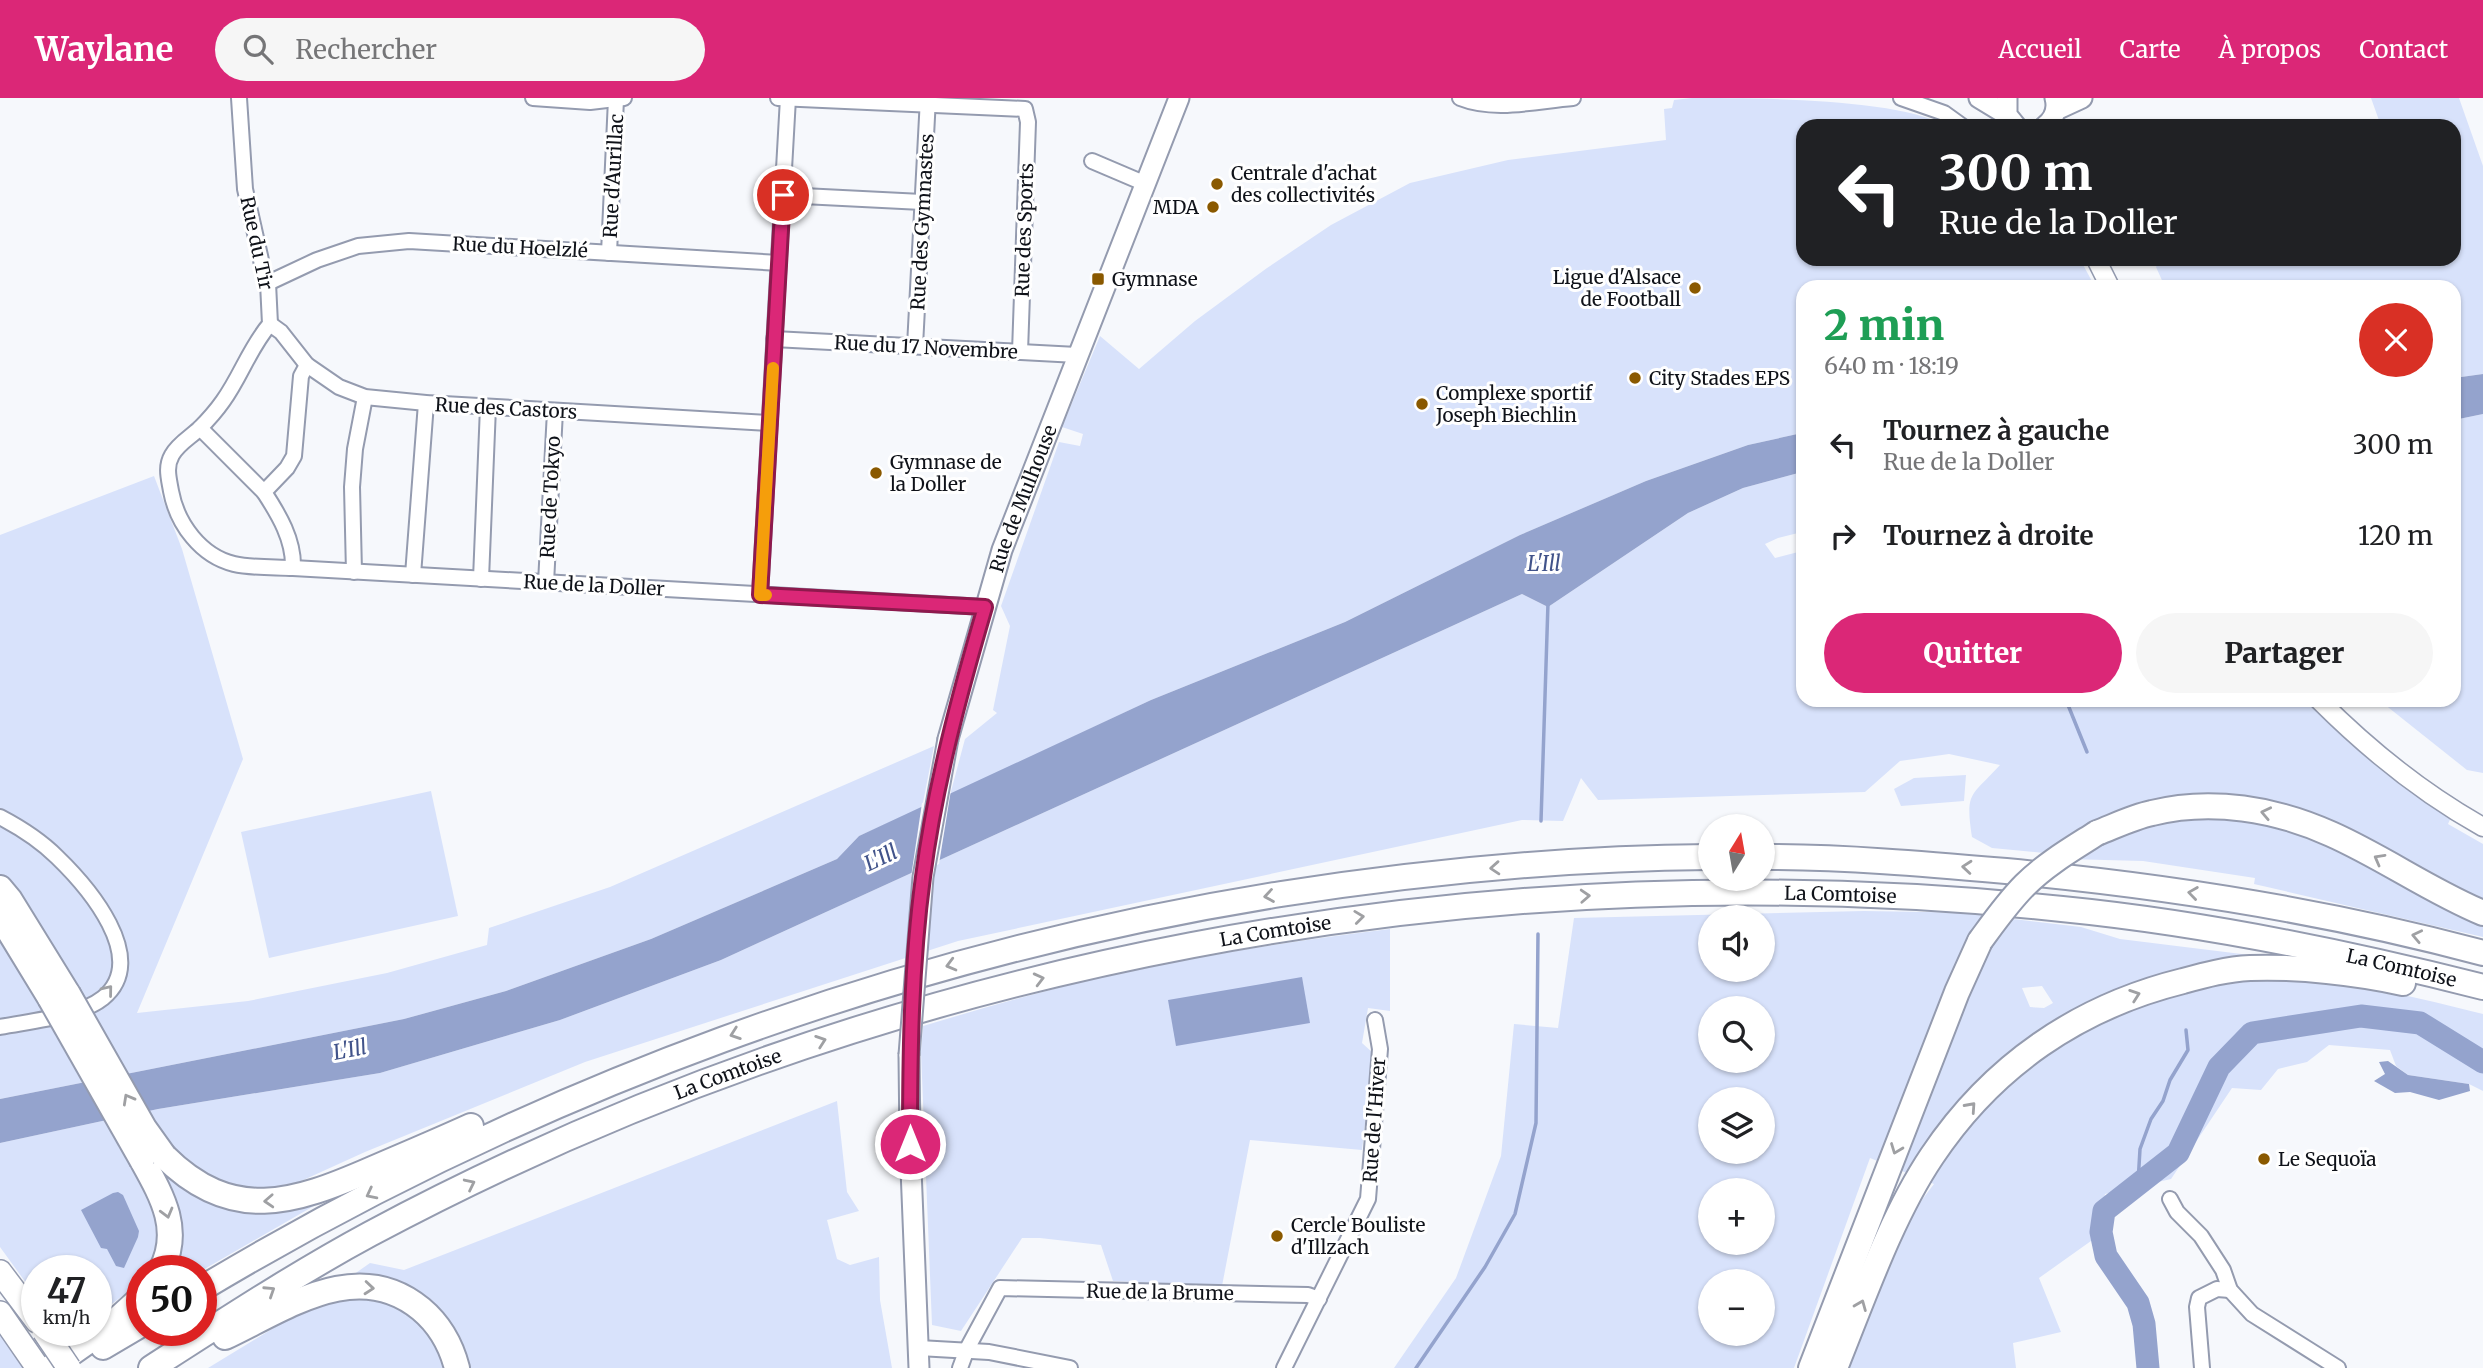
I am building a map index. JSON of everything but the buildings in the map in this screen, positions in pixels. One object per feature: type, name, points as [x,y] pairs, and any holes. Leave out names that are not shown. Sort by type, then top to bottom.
[{"type":"highway","points":[[1811,1368],[1961,983],[1980,941],[2002,910],[2026,884],[2056,859],[2097,833],[2155,812],[2196,807],[2255,810],[2278,815],[2331,834],[2483,913]]},
{"type":"highway","name":"La Comtoise","points":[[217,1279],[270,1248],[449,1154],[545,1110],[702,1045],[818,1005],[934,970],[1067,935],[1210,906],[1348,884],[1580,861],[1698,857]]},
{"type":"highway","name":"La Comtoise","points":[[1775,858],[1933,864],[2073,877],[2193,893],[2422,936],[2483,953]]},
{"type":"highway","points":[[0,888],[10,900],[59,996]]},
{"type":"highway","name":"La Comtoise","points":[[151,1368],[285,1282],[371,1234],[503,1168],[640,1107],[777,1056],[932,1006],[1111,961],[1240,935],[1349,918],[1578,897],[1710,892],[1927,897],[2066,909],[2161,922],[2316,949],[2483,987]]},
{"type":"highway","points":[[0,916],[59,996],[144,1128],[170,1222],[170,1245],[166,1255]]},
{"type":"highway","points":[[1835,1368],[1879,1259],[1931,1157],[1984,1092],[2020,1060],[2064,1028],[2110,1004],[2165,985],[2250,968],[2300,969],[2396,982],[2483,1003]]},
{"type":"highway","points":[[153,1158],[221,1194],[259,1202],[306,1195],[598,1072],[702,1045]]},
{"type":"highway","points":[[0,1272],[21,1300]]},
{"type":"highway","points":[[157,1368],[303,1298],[335,1289],[365,1287],[404,1297],[427,1314],[444,1336],[457,1368]]},
{"type":"highway","points":[[50,1368],[126,1312]]},
{"type":"highway","points":[[0,1313],[38,1368]]},
{"type":"highway","points":[[55,1346],[69,1368],[126,1334]]},
{"type":"main road","points":[[1979,98],[2010,113]]},
{"type":"main road","points":[[2051,117],[2082,98]]},
{"type":"main road","name":"Rue de Mulhouse","points":[[919,1368],[909,1055],[923,877],[948,739],[1002,550],[1177,99]]},
{"type":"street","name":"Rue du Tir","points":[[239,98],[244,189],[268,283],[270,324]]},
{"type":"street","points":[[533,98],[590,102],[624,98]]},
{"type":"street","points":[[778,98],[928,101]]},
{"type":"street","points":[[760,595],[788,98]]},
{"type":"street","points":[[1460,98],[1494,106],[1573,98]]},
{"type":"street","points":[[1901,98],[1944,113],[1952,119]]},
{"type":"street","name":"Rue d'Aurillac","points":[[610,253],[616,99]]},
{"type":"street","name":"Rue des Sports","points":[[928,101],[1025,109],[1028,122],[1020,352]]},
{"type":"street","name":"Rue des Gymnastes","points":[[915,346],[928,101]]},
{"type":"street","points":[[1092,161],[1146,184]]},
{"type":"street","points":[[783,195],[922,202]]},
{"type":"street","name":"Rue du Hoelzlé","points":[[268,283],[317,260],[358,246],[409,241],[779,263]]},
{"type":"street","points":[[270,324],[258,337],[240,376],[200,428],[264,492],[281,518],[293,558],[293,568]]},
{"type":"street","name":"Rue des Castors","points":[[270,324],[281,332],[307,366],[339,387],[365,397],[488,407],[770,422]]},
{"type":"street","name":"Rue du 17 Novembre","points":[[774,339],[1077,355]]},
{"type":"street","points":[[264,492],[288,468],[294,456],[301,376],[307,366]]},
{"type":"street","points":[[354,572],[352,487],[355,449],[365,397]]},
{"type":"street","points":[[413,575],[426,403]]},
{"type":"street","points":[[481,579],[488,407]]},
{"type":"street","name":"Rue de Tokyo","points":[[546,583],[555,411]]},
{"type":"street","name":"Rue de la Doller","points":[[200,428],[180,444],[170,457],[167,470],[172,499],[188,533],[206,552],[233,564],[985,607]]},
{"type":"street","points":[[2326,707],[2358,739],[2446,806],[2483,827]]},
{"type":"street","points":[[0,817],[31,835],[57,856],[72,873],[113,928],[121,959],[118,978],[113,988],[98,1002],[72,1012],[0,1027]]},
{"type":"street","name":"Rue de l'Hiver","points":[[1284,1368],[1368,1199],[1380,1049],[1376,1020]]},
{"type":"street","points":[[2170,1199],[2177,1212],[2201,1236],[2223,1270],[2230,1290],[2252,1314],[2338,1368]]},
{"type":"street","name":"Rue de la Brume","points":[[967,1349],[1000,1288],[1308,1295],[1319,1299]]},
{"type":"street","points":[[2202,1368],[2197,1307],[2199,1298],[2217,1289],[2230,1290]]},
{"type":"street","points":[[919,1348],[967,1349],[1070,1368]]},
{"type":"street","points":[[960,1368],[967,1349]]},
{"type":"shaded area","points":[[2371,98],[2459,98],[2483,166],[2483,374],[2461,377],[2461,280],[2162,280],[2156,267],[2461,266],[2461,119],[2378,119]]},
{"type":"shaded area","name":"Complexe sportif Joseph Biechlin","points":[[1786,99],[1861,105],[1929,119],[1796,119],[1796,266],[2084,266],[2091,280],[1796,280],[1796,434],[1748,445],[1646,481],[1520,535],[1345,622],[1151,700],[950,795],[965,739],[997,713],[993,710],[1010,626],[1001,606],[1059,442],[1080,446],[1083,434],[1062,427],[1100,336],[1139,369],[1195,321],[1267,268],[1331,225],[1410,183],[1508,160],[1666,140],[1664,109],[1672,108],[1674,100]]},
{"type":"shaded area","points":[[2483,414],[2483,773],[2467,770],[2388,707],[2461,707],[2461,419]]},
{"type":"shaded area","points":[[1796,474],[1796,534],[1765,544],[1775,558],[1796,553],[1796,707],[2317,707],[2351,742],[2410,790],[2452,815],[2448,824],[2483,844],[2483,902],[2326,819],[2296,807],[2245,796],[2215,794],[2168,797],[2145,802],[2086,825],[2044,853],[1992,848],[1972,837],[1969,811],[1972,796],[2000,765],[1949,754],[1900,761],[1865,792],[1598,800],[1581,778],[1563,821],[1522,820],[958,941],[585,1062],[365,1152],[299,1182],[272,1187],[245,1187],[216,1179],[211,1198],[338,1192],[217,1262],[217,1255],[126,1255],[126,1293],[112,1304],[112,1255],[21,1255],[21,1276],[0,1247],[0,1143],[158,1109],[380,1073],[560,1020],[721,960],[1522,594],[1548,607],[1688,513],[1743,488]]},
{"type":"shaded area","points":[[154,476],[182,549],[243,759],[137,1013],[248,1001],[387,973],[487,945],[489,928],[610,887],[934,746],[922,808],[859,836],[837,859],[651,939],[506,991],[404,1019],[0,1099],[0,535]]},
{"type":"shaded area","points":[[1966,775],[1964,801],[1901,806],[1894,789],[1914,778]]},
{"type":"shaded area","points":[[431,791],[458,916],[269,958],[241,832]]},
{"type":"shaded area","points":[[2202,815],[2278,822],[2483,918],[2483,937],[2254,884],[2255,878],[2143,861],[2066,859],[2121,830]]},
{"type":"shaded area","points":[[1775,913],[1987,913],[2005,918],[2081,927],[2120,939],[2298,961],[2168,992],[2242,980],[2312,981],[2398,994],[2483,1014],[2483,1091],[2469,1084],[2408,1075],[2396,1066],[2390,1050],[2329,1045],[2307,1062],[2278,1069],[2261,1090],[2232,1088],[2171,1179],[2105,1194],[2098,1236],[2039,1278],[2061,1332],[2013,1343],[2016,1368],[1847,1368],[1905,1222],[1934,1184],[1870,1158],[1794,1368],[1394,1368],[1456,1278],[1501,1156],[1514,1024],[1558,1028],[1574,918],[1698,915],[1698,982],[1775,982]],"holes":[[[2042,986],[2053,1003],[2044,1008],[2030,1007],[2022,988]]]},
{"type":"shaded area","points":[[1390,929],[1390,1011],[1368,1008],[1362,1043],[1373,1053],[1362,1150],[1250,1140],[1222,1286],[1113,1281],[1101,1245],[1022,1238],[961,1331],[932,1325],[921,1052],[923,1026],[1123,972],[1256,948]]},
{"type":"shaded area","points":[[837,1101],[847,1192],[859,1211],[827,1220],[837,1259],[850,1265],[879,1257],[880,1300],[892,1368],[208,1368],[303,1310],[370,1263],[404,1270]]},
{"type":"shaded area","points":[[0,1332],[25,1368],[0,1368]]},
{"type":"water","points":[[2483,374],[2483,414],[2461,419],[2461,377]]},
{"type":"water","name":"L'Ill","points":[[1796,434],[1796,474],[1743,488],[1688,513],[1548,607],[1522,594],[721,960],[560,1020],[380,1073],[158,1109],[0,1143],[0,1099],[404,1019],[506,991],[651,939],[837,859],[859,836],[1151,700],[1345,622],[1520,535],[1646,481],[1748,445]]},
{"type":"water","points":[[1302,977],[1310,1023],[1176,1046],[1168,1000]]},
{"type":"water","points":[[2388,1061],[2408,1075],[2469,1084],[2470,1091],[2439,1100],[2410,1092],[2395,1093],[2374,1081],[2385,1074],[2379,1062]]},
{"type":"water","points":[[113,1193],[123,1195],[139,1231],[130,1255],[126,1255],[124,1268],[116,1266],[107,1249],[101,1248],[81,1210]]},
{"type":"pier","points":[[951,790],[939,864],[911,877],[922,803]]},
{"type":"waterway","points":[[1541,821],[1548,603]]},
{"type":"waterway","points":[[2069,707],[2087,752]]},
{"type":"waterway","points":[[1416,1368],[1485,1267],[1515,1214],[1536,1123],[1538,934]]},
{"type":"waterway","points":[[2148,1368],[2144,1324],[2138,1303],[2106,1256],[2101,1232],[2104,1211],[2178,1153],[2219,1067],[2252,1033],[2361,1016],[2420,1023],[2483,1062]]},
{"type":"waterway","points":[[2138,1183],[2140,1149],[2151,1119],[2188,1050],[2186,1030]]},
{"type":"slow traffic","points":[[766,595],[760,595],[773,368]]},
{"type":"place","name":"Centrale d'achat des collectivités","points":[[1217,184]]},
{"type":"place","name":"MDA","points":[[1213,207]]},
{"type":"place","name":"Gymnase","points":[[1098,279]]},
{"type":"place","name":"Ligue d'Alsace de Football","points":[[1695,288]]},
{"type":"place","name":"City Stades EPS","points":[[1635,378]]},
{"type":"place","name":"Complexe sportif Joseph Biechlin","points":[[1422,404]]},
{"type":"place","name":"Gymnase de la Doller","points":[[876,473]]},
{"type":"place","name":"Le Sequoïa","points":[[2264,1159]]},
{"type":"place","name":"Cercle Bouliste d'Illzach","points":[[1277,1236]]},
{"type":"route","points":[[783,195],[760,595],[985,607],[952,721],[923,877],[909,1055],[910,1144]]}]
